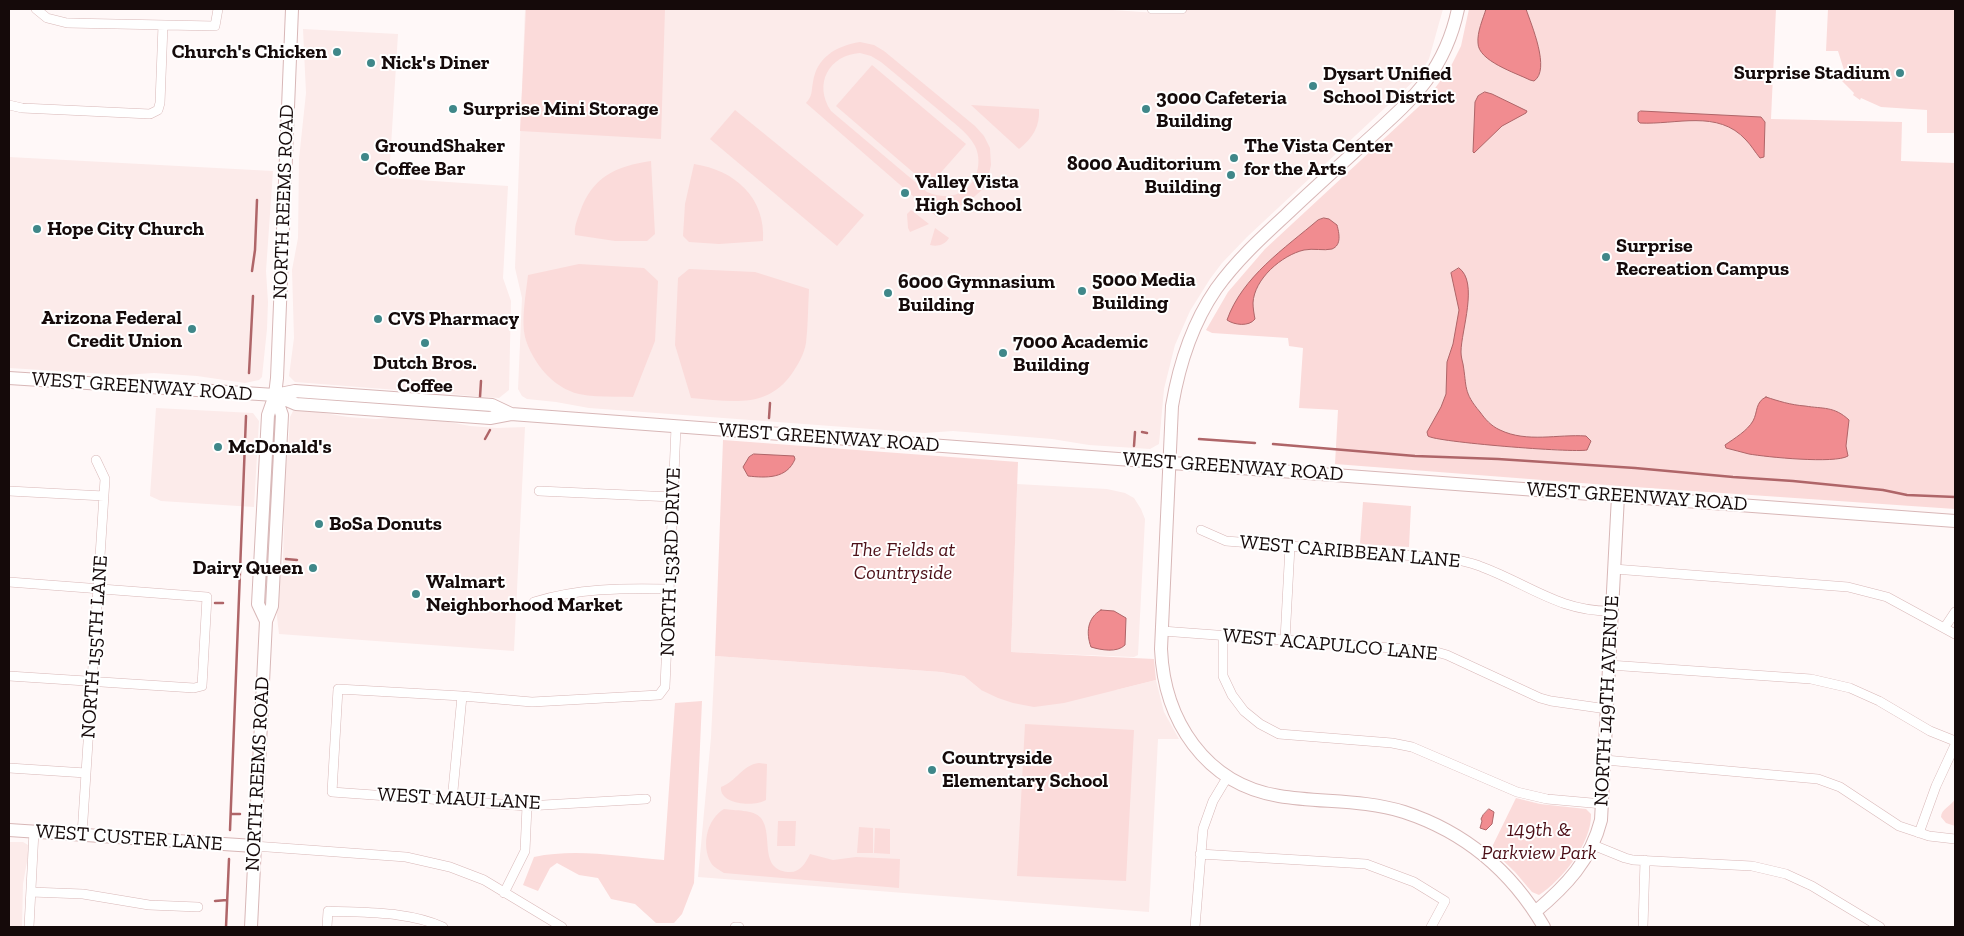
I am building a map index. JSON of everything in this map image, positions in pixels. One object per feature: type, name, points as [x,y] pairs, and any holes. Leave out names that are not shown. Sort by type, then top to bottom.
[{"type":"main road","name":"NORTH REEMS ROAD","points":[[250,927],[266,621],[272,606],[282,415],[276,396],[292,9]]},
{"type":"main road","points":[[1458,9],[1445,53],[1422,88],[1256,243],[1215,290],[1190,338],[1177,377],[1172,406],[1162,670],[1166,692],[1173,712],[1182,729],[1211,763],[1228,776],[1251,787],[1278,796],[1366,804],[1391,809],[1423,820],[1458,836],[1484,855],[1507,876],[1535,912],[1544,927]]},
{"type":"main road","name":"WEST GREENWAY ROAD","points":[[9,378],[276,396],[296,404],[490,418],[511,414],[1955,521]]},
{"type":"main road","name":"NORTH 149TH AVENUE","points":[[1535,912],[1571,879],[1592,845],[1599,828],[1603,804],[1618,496]]},
{"type":"main road","name":"WEST CUSTER LANE","points":[[9,830],[254,846]]},
{"type":"street","points":[[36,9],[47,18],[67,23],[215,26],[218,9]]},
{"type":"street","points":[[1152,9],[1182,9]]},
{"type":"street","points":[[9,105],[22,108],[150,114],[158,110],[160,103],[163,25]]},
{"type":"street","name":"NORTH 153RD DRIVE","points":[[462,696],[532,702],[659,695],[665,687],[676,427]]},
{"type":"street","name":"NORTH 155TH LANE","points":[[82,835],[105,480],[96,460]]},
{"type":"street","points":[[9,491],[104,496]]},
{"type":"street","points":[[540,491],[673,497]]},
{"type":"street","name":"WEST CARIBBEAN LANE","points":[[1201,530],[1226,541],[1452,559],[1482,567],[1560,603],[1584,610],[1612,611]]},
{"type":"street","points":[[1285,640],[1290,546]]},
{"type":"street","points":[[1614,569],[1848,587],[1887,597],[1955,634]]},
{"type":"street","points":[[9,582],[206,597],[202,686],[194,688],[92,683],[9,676]]},
{"type":"street","points":[[534,602],[548,597],[615,588],[669,589]]},
{"type":"street","points":[[1945,627],[1955,612]]},
{"type":"street","name":"WEST ACAPULCO LANE","points":[[1162,631],[1433,651],[1447,655],[1545,700],[1607,708]]},
{"type":"street","points":[[1222,636],[1223,676],[1232,695],[1244,711],[1260,724],[1279,734],[1412,747],[1517,792],[1547,799],[1603,804]]},
{"type":"street","points":[[1610,665],[1821,681],[1850,688],[1879,700],[1930,731],[1955,741]]},
{"type":"street","name":"WEST MAUI LANE","points":[[462,696],[338,689],[332,792],[527,806],[646,799]]},
{"type":"street","points":[[452,801],[462,696]]},
{"type":"street","points":[[1919,833],[1936,786],[1955,745]]},
{"type":"street","points":[[1605,760],[1818,779],[1840,786],[1899,826],[1929,836],[1955,839]]},
{"type":"street","points":[[9,768],[86,773]]},
{"type":"street","points":[[1196,927],[1200,854],[1207,815],[1228,776]]},
{"type":"street","points":[[504,893],[525,851],[527,806]]},
{"type":"street","points":[[29,927],[34,831]]},
{"type":"street","points":[[1592,845],[1625,858],[1752,866],[1786,874],[1812,886],[1880,927]]},
{"type":"street","name":"WEST CUSTER LANE","points":[[254,846],[414,859],[450,866],[484,880],[562,927]]},
{"type":"street","points":[[1200,854],[1366,864],[1414,882],[1446,901],[1431,927]]},
{"type":"street","points":[[1643,927],[1645,860]]},
{"type":"street","points":[[31,892],[84,894],[150,906],[198,907]]},
{"type":"street","points":[[327,927],[328,911],[407,917],[443,927]]},
{"type":"shaded area","name":"Valley Vista High School","points":[[525,9],[1098,9],[1172,14],[1183,13],[1188,9],[1443,9],[1429,59],[1417,78],[1247,237],[1222,263],[1210,279],[1190,311],[1175,345],[1164,389],[1159,444],[1150,449],[1089,445],[1052,439],[953,431],[925,433],[589,408],[527,399],[522,396],[518,389],[522,298],[515,268]]},
{"type":"shaded area","points":[[1486,9],[1526,9],[1540,57],[1541,67],[1539,75],[1534,81],[1499,66],[1484,55],[1480,49],[1478,34]]},
{"type":"shaded area","points":[[303,29],[398,34],[389,178],[508,186],[503,278],[511,301],[509,390],[499,398],[295,382],[289,376],[294,338],[292,270],[298,238],[299,159],[306,93]]},
{"type":"shaded area","points":[[1485,92],[1527,111],[1502,126],[1474,153],[1475,102],[1478,96]]},
{"type":"shaded area","points":[[1641,111],[1761,117],[1765,122],[1764,157],[1760,158],[1746,140],[1735,130],[1723,125],[1696,121],[1640,123],[1638,121],[1638,113]]},
{"type":"shaded area","points":[[9,157],[273,171],[266,271],[267,329],[262,377],[259,380],[245,383],[197,376],[154,373],[123,375],[9,368]]},
{"type":"shaded area","points":[[1324,218],[1337,225],[1339,242],[1337,245],[1329,250],[1304,250],[1278,263],[1258,285],[1253,303],[1255,319],[1252,322],[1241,324],[1227,320],[1243,290],[1266,264],[1318,220]]},
{"type":"shaded area","points":[[1459,268],[1465,275],[1468,284],[1468,307],[1461,355],[1468,394],[1475,405],[1488,422],[1500,430],[1510,434],[1532,437],[1586,436],[1591,441],[1587,450],[1576,451],[1505,446],[1454,441],[1428,436],[1427,432],[1446,394],[1447,362],[1453,344],[1459,310],[1451,273]]},
{"type":"shaded area","points":[[1766,397],[1795,405],[1828,409],[1844,416],[1849,420],[1846,446],[1848,456],[1829,459],[1800,459],[1749,454],[1726,448],[1725,445],[1748,428],[1755,418],[1758,404]]},
{"type":"shaded area","points":[[156,408],[253,413],[259,421],[254,507],[161,501],[150,496]]},
{"type":"shaded area","points":[[299,409],[348,417],[376,419],[401,417],[433,419],[470,426],[497,428],[525,427],[514,651],[279,634],[276,608],[283,562],[284,521],[282,493],[288,451],[290,417],[293,411]]},
{"type":"shaded area","points":[[754,454],[794,456],[795,459],[791,466],[781,474],[769,477],[748,476],[743,467],[749,457]]},
{"type":"shaded area","points":[[1017,484],[1107,489],[1125,493],[1134,498],[1145,519],[1138,655],[1134,657],[1011,652]]},
{"type":"shaded area","points":[[1101,610],[1114,611],[1126,618],[1125,645],[1122,648],[1109,650],[1091,647],[1088,636],[1090,622],[1096,613]]},
{"type":"shaded area","name":"Countryside Elementary School","points":[[715,656],[941,672],[964,676],[981,690],[1116,690],[1156,680],[1164,712],[1179,739],[1158,739],[1149,912],[698,877],[711,737]]},
{"type":"shaded area","points":[[1489,809],[1494,812],[1492,824],[1486,830],[1480,828],[1481,819]]},
{"type":"shaded area","points":[[9,842],[23,842],[28,845],[29,850],[23,884],[22,927],[9,927]]},
{"type":"green space","points":[[526,9],[665,9],[661,139],[520,131]]},
{"type":"green space","name":"Surprise Recreation Campus","points":[[1469,9],[1776,9],[1771,119],[1902,122],[1901,161],[1955,163],[1955,509],[1335,464],[1338,410],[1299,408],[1303,348],[1289,346],[1288,338],[1212,333],[1206,330],[1228,292],[1265,249],[1428,98],[1451,66],[1461,46]]},
{"type":"green space","name":"Surprise Stadium","points":[[1828,9],[1955,9],[1955,133],[1927,133],[1927,110],[1881,107],[1861,98],[1860,100],[1853,95],[1854,93],[1841,80],[1847,76],[1838,51],[1826,51]]},
{"type":"green space","points":[[860,42],[874,45],[884,51],[975,126],[984,136],[990,148],[991,165],[988,178],[983,189],[967,203],[946,208],[937,217],[806,103],[811,95],[815,73],[823,59],[843,46]],"holes":[[[860,53],[871,56],[881,62],[940,111],[972,141],[977,151],[978,169],[974,180],[967,188],[958,194],[948,196],[927,192],[831,111],[826,101],[824,81],[832,65],[849,55]]]},
{"type":"green space","points":[[872,65],[966,144],[929,186],[836,106]]},
{"type":"green space","points":[[971,105],[1039,109],[1037,126],[1032,136],[1019,149]]},
{"type":"green space","points":[[735,110],[864,215],[837,246],[710,139]]},
{"type":"green space","points":[[651,161],[655,234],[647,241],[615,241],[575,235],[576,223],[585,200],[599,182],[616,170]]},
{"type":"green space","points":[[694,164],[709,167],[722,173],[735,180],[745,189],[753,199],[759,212],[763,226],[763,241],[719,244],[689,242],[683,236],[685,204]]},
{"type":"green space","points":[[911,210],[929,224],[910,232],[907,214]]},
{"type":"green space","points":[[935,228],[949,238],[941,245],[930,245]]},
{"type":"green space","points":[[579,264],[644,268],[658,281],[655,341],[633,397],[592,396],[570,391],[552,380],[545,373],[528,346],[524,330],[524,306],[528,275]]},
{"type":"green space","points":[[689,269],[755,272],[809,289],[807,337],[804,351],[793,372],[772,393],[760,398],[734,401],[691,398],[675,345],[678,278]]},
{"type":"green space","name":"The Fields at Countryside","points":[[723,440],[1018,462],[1011,652],[1154,659],[1156,680],[1064,703],[1034,707],[998,698],[981,690],[964,676],[941,672],[715,656]]},
{"type":"green space","points":[[1363,502],[1411,506],[1409,547],[1360,544]]},
{"type":"green space","points":[[702,701],[694,883],[682,914],[674,923],[656,923],[635,904],[611,899],[598,878],[579,875],[557,863],[550,868],[538,891],[523,885],[534,857],[550,854],[583,853],[664,860],[675,703]]},
{"type":"green space","points":[[1025,724],[1134,730],[1126,881],[1017,876]]},
{"type":"green space","points":[[759,763],[767,764],[766,800],[746,804],[726,798],[722,793],[721,787],[748,767]]},
{"type":"green space","name":"149th & Parkview Park","points":[[1516,798],[1540,804],[1586,809],[1591,814],[1587,837],[1574,860],[1557,880],[1539,895],[1532,892],[1491,849]]},
{"type":"green space","points":[[1955,799],[1955,826],[1946,823],[1941,814]]},
{"type":"green space","points":[[724,809],[749,812],[761,818],[765,825],[770,858],[773,865],[779,870],[796,871],[804,864],[810,854],[833,860],[856,857],[900,859],[899,888],[724,873],[715,868],[711,863],[706,848],[706,841],[713,819]]},
{"type":"green space","points":[[778,821],[796,821],[795,846],[777,846]]},
{"type":"green space","points":[[859,827],[873,828],[873,853],[857,853]]},
{"type":"green space","points":[[875,828],[890,829],[890,854],[874,853]]},
{"type":"waterway","points":[[252,271],[255,250],[257,200]]},
{"type":"waterway","points":[[249,373],[253,296]]},
{"type":"waterway","points":[[480,397],[481,381]]},
{"type":"waterway","points":[[769,418],[770,403]]},
{"type":"waterway","points":[[230,830],[246,416]]},
{"type":"waterway","points":[[485,439],[490,430]]},
{"type":"waterway","points":[[1134,446],[1135,432]]},
{"type":"waterway","points":[[1142,432],[1147,433]]},
{"type":"waterway","points":[[1199,439],[1255,443]]},
{"type":"waterway","points":[[1273,444],[1415,456],[1498,459],[1635,468],[1793,481],[1883,490],[1907,495],[1955,497]]},
{"type":"waterway","points":[[286,559],[297,560]]},
{"type":"waterway","points":[[215,603],[223,603]]},
{"type":"waterway","points":[[232,814],[240,814]]},
{"type":"waterway","points":[[226,927],[229,859]]},
{"type":"waterway","points":[[215,901],[227,900]]},
{"type":"place","name":"Church's Chicken","points":[[337,52]]},
{"type":"place","name":"Nick's Diner","points":[[371,63]]},
{"type":"place","name":"Surprise Stadium","points":[[1900,73]]},
{"type":"place","name":"Dysart Unified School District","points":[[1313,86]]},
{"type":"place","name":"Surprise Mini Storage","points":[[453,109]]},
{"type":"place","name":"3000 Cafeteria Building","points":[[1146,109]]},
{"type":"place","name":"GroundShaker Coffee Bar","points":[[365,157]]},
{"type":"place","name":"The Vista Center for the Arts","points":[[1234,158]]},
{"type":"place","name":"8000 Auditorium Building","points":[[1231,175]]},
{"type":"place","name":"Valley Vista High School","points":[[905,193]]},
{"type":"place","name":"Hope City Church","points":[[37,229]]},
{"type":"place","name":"Surprise Recreation Campus","points":[[1606,257]]},
{"type":"place","name":"5000 Media Building","points":[[1082,291]]},
{"type":"place","name":"6000 Gymnasium Building","points":[[888,293]]},
{"type":"place","name":"CVS Pharmacy","points":[[378,319]]},
{"type":"place","name":"Arizona Federal Credit Union","points":[[192,329]]},
{"type":"place","name":"Dutch Bros. Coffee","points":[[425,343]]},
{"type":"place","name":"7000 Academic Building","points":[[1003,353]]},
{"type":"place","name":"McDonald's","points":[[218,447]]},
{"type":"place","name":"BoSa Donuts","points":[[319,524]]},
{"type":"place","name":"Dairy Queen","points":[[313,568]]},
{"type":"place","name":"Walmart Neighborhood Market","points":[[416,594]]},
{"type":"place","name":"Countryside Elementary School","points":[[932,770]]}]
